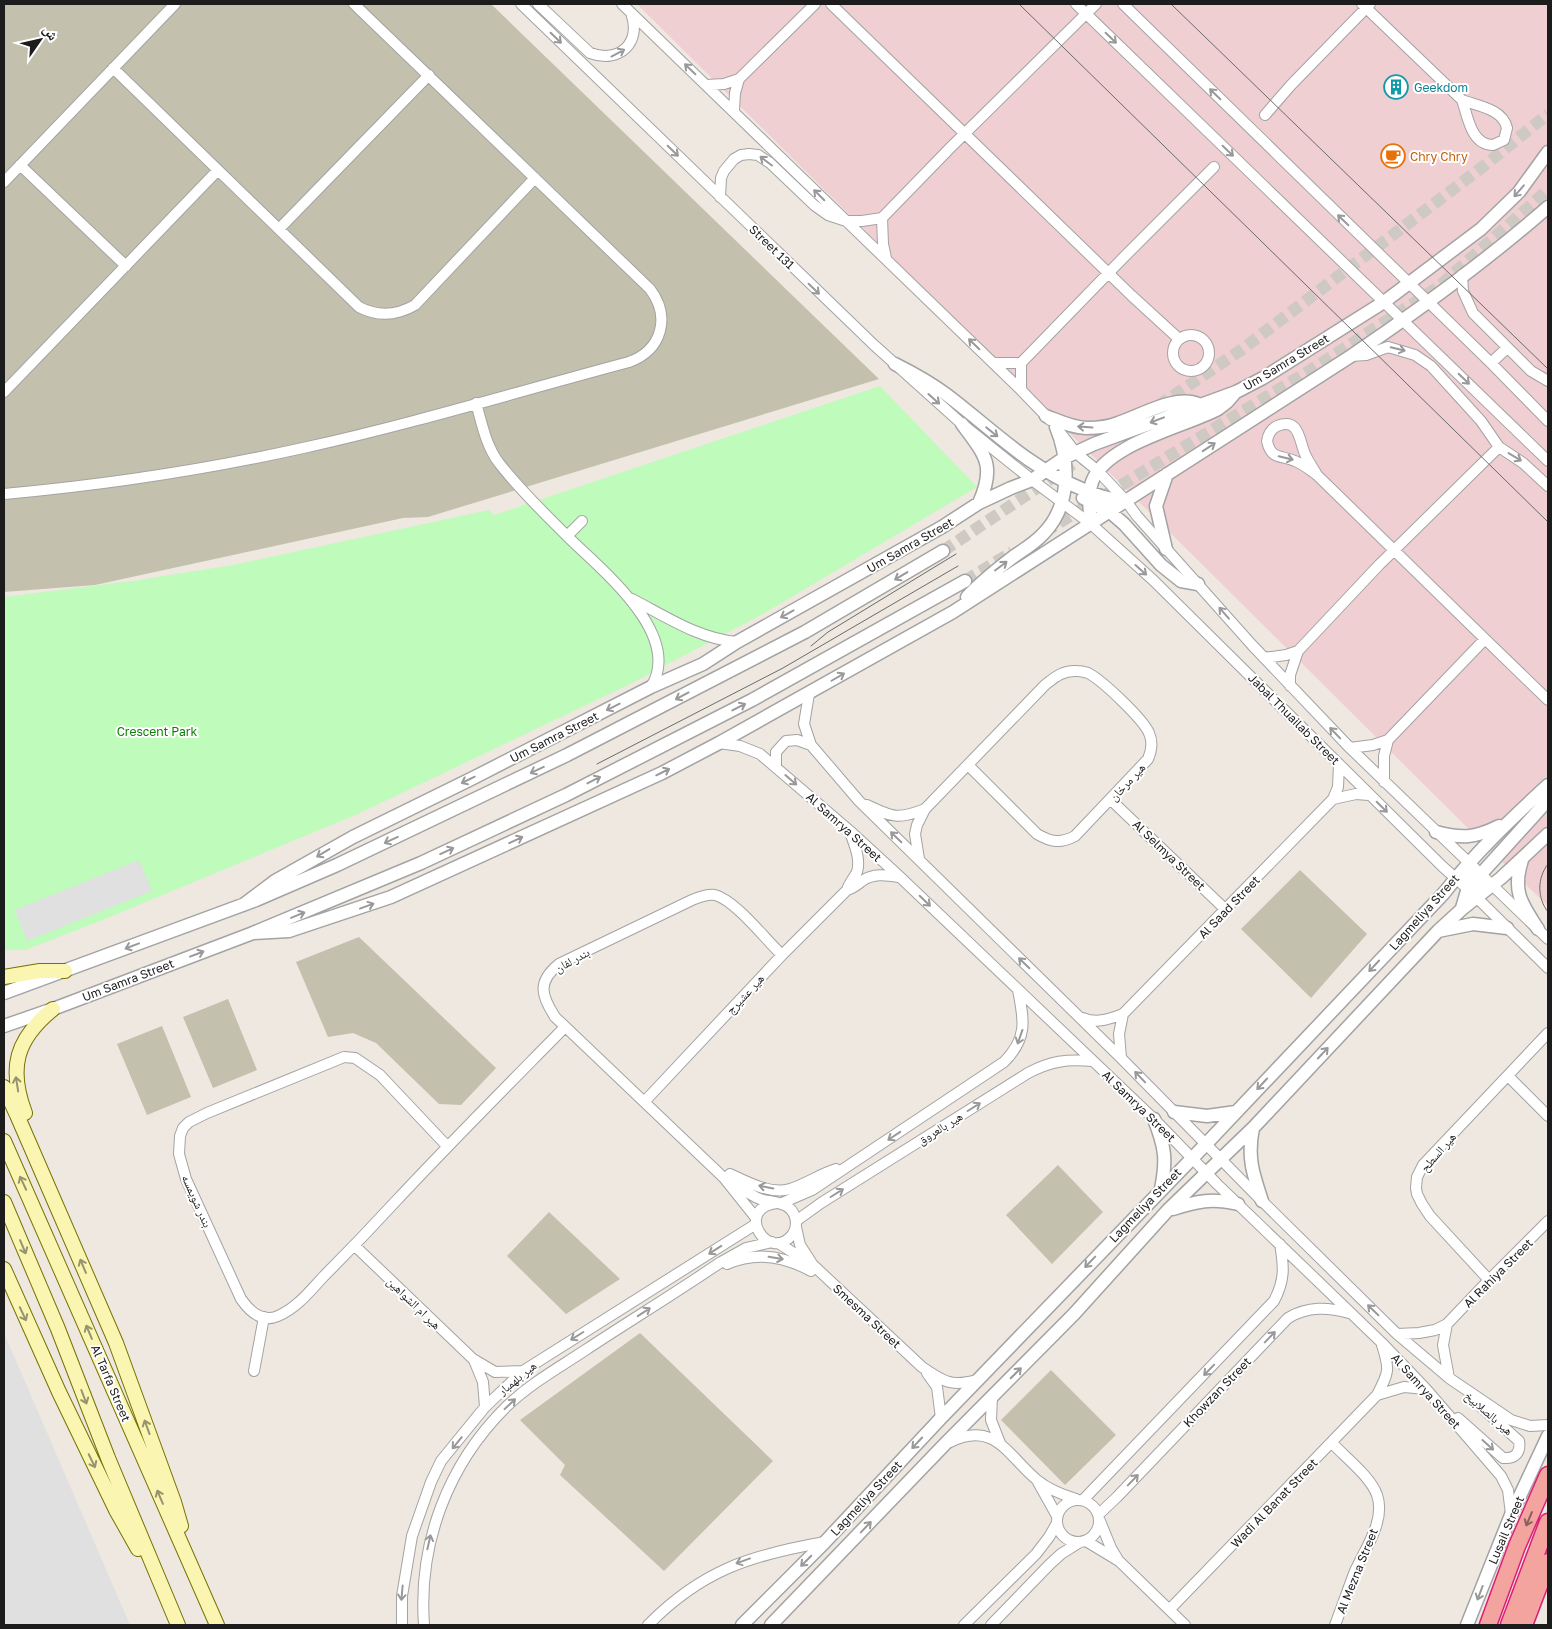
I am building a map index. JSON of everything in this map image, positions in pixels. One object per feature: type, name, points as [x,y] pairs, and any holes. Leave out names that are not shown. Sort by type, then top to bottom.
[{"type":"highway","points":[[1488,1625],[1548,1475]]},
{"type":"highway","points":[[1509,1625],[1548,1522]]},
{"type":"highway","points":[[1524,1625],[1548,1562]]},
{"type":"main road","points":[[4,977],[40,971],[65,971]]},
{"type":"main road","points":[[32,1148],[29,1125],[16,1084],[16,1066],[23,1041],[38,1022],[53,1009]]},
{"type":"main road","points":[[4,1087],[116,1343],[174,1502],[194,1574]]},
{"type":"main road","name":"Al Tarfa Street","points":[[4,1141],[217,1625]]},
{"type":"main road","points":[[4,1202],[58,1329],[178,1625]]},
{"type":"main road","points":[[4,1269],[116,1510],[162,1588]]},
{"type":"street","points":[[4,182],[175,4]]},
{"type":"street","points":[[4,494],[119,481],[251,459],[355,436],[636,360],[653,346],[660,333],[662,318],[661,310],[650,289],[354,4]]},
{"type":"street","name":"Street 131","points":[[522,4],[842,315],[962,424],[1032,480]]},
{"type":"street","points":[[538,4],[586,49],[600,56],[608,57],[624,50],[630,42],[634,27],[631,12]]},
{"type":"street","points":[[622,4],[734,110],[994,363],[1056,427],[1070,455],[1064,490],[1054,522],[1042,536],[982,581],[953,612]]},
{"type":"street","points":[[707,85],[724,84],[739,78],[815,4]]},
{"type":"street","points":[[831,4],[1108,273],[1179,339]]},
{"type":"street","points":[[1076,4],[1548,461]]},
{"type":"street","points":[[720,196],[721,178],[728,164],[741,155],[758,155],[770,163],[820,211],[846,221],[882,218],[1096,4]]},
{"type":"street","points":[[1123,4],[1427,302],[1492,363],[1548,421]]},
{"type":"street","points":[[1265,114],[1366,5],[1462,100],[1492,111],[1502,118],[1507,128],[1504,140],[1493,146],[1487,145],[1478,139],[1471,129],[1462,100]]},
{"type":"street","points":[[113,68],[359,307],[375,314],[392,314],[408,310],[421,300],[535,178]]},
{"type":"street","points":[[279,229],[428,75]]},
{"type":"street","points":[[734,110],[739,78]]},
{"type":"street","name":"Um Samra Street","points":[[243,904],[276,881],[347,840],[652,687],[702,664],[737,642],[942,527],[979,503],[1032,480],[1070,455],[1198,404],[1236,392],[1292,362],[1384,302],[1481,229],[1519,192],[1548,152]]},
{"type":"street","points":[[20,165],[126,266]]},
{"type":"street","points":[[1021,390],[1021,363],[1214,167]]},
{"type":"street","points":[[4,392],[218,170]]},
{"type":"street","name":"Um Samra Street","points":[[253,933],[289,931],[391,897],[652,777],[809,694],[953,612],[1351,356],[1404,321],[1521,231],[1548,207]]},
{"type":"street","points":[[882,218],[882,244],[886,259]]},
{"type":"street","points":[[1462,275],[1465,298],[1473,313],[1531,371],[1548,381]]},
{"type":"street","points":[[1351,356],[1366,355],[1388,347],[1406,351],[1424,360],[1481,421],[1499,447],[1523,463],[1548,486]]},
{"type":"street","points":[[1492,363],[1507,348]]},
{"type":"street","points":[[994,363],[1021,363]]},
{"type":"street","points":[[895,364],[932,384],[1024,457],[1045,471],[1064,490]]},
{"type":"street","points":[[1091,524],[1090,496],[1092,482],[1098,471],[1114,456],[1132,444],[1218,409],[1236,392]]},
{"type":"street","points":[[1046,416],[1070,425],[1093,428],[1115,424],[1176,402],[1187,401],[1198,404]]},
{"type":"street","points":[[476,403],[490,449],[498,462],[528,497],[629,597],[645,620],[659,652],[657,676],[652,687]]},
{"type":"street","points":[[962,424],[980,449],[988,469],[988,480],[979,503]]},
{"type":"street","points":[[1317,475],[1305,456],[1299,434],[1295,428],[1285,424],[1279,425],[1270,431],[1267,441],[1272,453],[1300,463],[1317,475],[1548,700]]},
{"type":"street","points":[[1290,686],[1290,675],[1298,651],[1394,551],[1499,447]]},
{"type":"street","name":"Jabal Thuailab Street","points":[[1070,455],[1098,471],[1290,686],[1384,782],[1548,939]]},
{"type":"street","points":[[1166,474],[1156,506],[1166,549]]},
{"type":"street","points":[[1032,480],[1050,482],[1064,490],[1090,496],[1126,501]]},
{"type":"street","name":"Jabal Thuailab Street","points":[[1064,490],[1091,524],[1160,587],[1369,795],[1548,968]]},
{"type":"street","points":[[1090,496],[1124,524],[1161,565],[1174,576],[1181,581],[1198,584]]},
{"type":"street","points":[[567,536],[582,521]]},
{"type":"street","name":"Um Samra Street","points":[[4,993],[243,904],[337,865],[567,756],[804,632],[943,551]]},
{"type":"street","name":"Um Samra Street","points":[[4,1026],[253,933],[421,863],[566,795],[752,700],[965,581]]},
{"type":"street","points":[[629,597],[695,632],[721,641],[737,642]]},
{"type":"street","points":[[1350,748],[1373,745],[1388,740],[1485,639]]},
{"type":"street","points":[[1264,658],[1298,651]]},
{"type":"street","name":"هير مرخان","points":[[920,860],[915,834],[925,809],[1045,685],[1057,676],[1066,672],[1077,671],[1087,673],[1099,680],[1142,720],[1151,739],[1152,750],[1148,759],[1075,836],[1066,841],[1059,842],[1048,840],[1037,834],[968,765]]},
{"type":"street","name":"Al Samrya Street","points":[[809,694],[804,724],[812,745],[859,801],[1080,1017],[1262,1201],[1397,1334],[1448,1378],[1511,1420],[1530,1426],[1548,1425]]},
{"type":"street","points":[[776,767],[776,752],[786,741],[797,740],[812,745]]},
{"type":"street","points":[[1384,782],[1384,756],[1388,740]]},
{"type":"street","name":"Al Samrya Street","points":[[719,743],[732,744],[752,750],[776,767],[900,877],[1154,1119],[1207,1174],[1382,1343],[1426,1389],[1501,1476],[1508,1490],[1511,1515]]},
{"type":"street","points":[[1333,799],[1338,787],[1339,764]]},
{"type":"street","name":"Lagmeliya Street","points":[[742,1625],[824,1542],[1160,1189],[1206,1144],[1444,893],[1468,862],[1508,821],[1548,785]]},
{"type":"street","points":[[1333,799],[1356,794],[1369,795]]},
{"type":"street","name":"Al Saad Street","points":[[1080,1017],[1091,1021],[1099,1021],[1123,1014],[1333,799]]},
{"type":"street","name":"Al Selmya Street","points":[[1111,800],[1226,910]]},
{"type":"street","points":[[1473,894],[1481,874],[1548,800]]},
{"type":"street","name":"هير مرخان","points":[[859,801],[887,814],[897,816],[908,816],[925,809]]},
{"type":"street","points":[[1436,832],[1456,837],[1472,836],[1488,831],[1508,821]]},
{"type":"street","name":"هير عشيرج","points":[[645,1101],[782,955],[848,890],[858,864],[850,831]]},
{"type":"street","name":"Lagmeliya Street","points":[[771,1625],[945,1444],[1074,1314],[1168,1210],[1254,1127],[1438,931],[1462,909],[1473,894],[1493,886],[1548,834]]},
{"type":"street","points":[[1522,859],[1517,879],[1519,896],[1523,906],[1538,929]]},
{"type":"street","points":[[1468,862],[1473,894]]},
{"type":"street","name":"هير عشيرج","points":[[848,890],[854,888],[861,881],[873,876],[900,877]]},
{"type":"street","name":"بندر لفان","points":[[779,1203],[759,1199],[724,1178],[706,1162],[645,1101],[555,1017],[546,1004],[543,988],[547,976],[559,964],[702,896],[717,896],[734,906],[782,955]]},
{"type":"street","points":[[1438,931],[1473,924],[1508,928]]},
{"type":"street","name":"هير بالعروق","points":[[779,1203],[812,1190],[1004,1062],[1013,1053],[1020,1038],[1023,1024],[1018,990]]},
{"type":"street","points":[[1121,1058],[1119,1034],[1123,1014]]},
{"type":"street","points":[[254,1371],[264,1317],[268,1319],[277,1316],[297,1305],[355,1246],[447,1146],[565,1027]]},
{"type":"street","name":"هير السطح","points":[[1489,1280],[1430,1216],[1417,1194],[1417,1177],[1423,1165],[1548,1033]]},
{"type":"street","name":"بندر شويمسه","points":[[264,1317],[248,1310],[241,1299],[182,1169],[179,1154],[180,1136],[183,1128],[189,1122],[337,1059],[350,1057],[366,1064],[380,1075],[447,1146]]},
{"type":"street","name":"هير بالعروق","points":[[796,1224],[821,1203],[1028,1073],[1057,1061],[1092,1061]]},
{"type":"street","points":[[1508,1076],[1548,1116]]},
{"type":"street","points":[[1174,1112],[1207,1116],[1236,1112]]},
{"type":"street","points":[[1154,1119],[1162,1139],[1165,1157],[1160,1189]]},
{"type":"street","points":[[1254,1127],[1250,1143],[1250,1158],[1253,1176],[1262,1201]]},
{"type":"street","name":"هير بالعروق","points":[[706,1162],[749,1182],[777,1190],[788,1190],[831,1171],[845,1169]]},
{"type":"street","name":"بندر لفان","points":[[724,1178],[756,1221]]},
{"type":"street","points":[[1168,1210],[1200,1201],[1222,1200],[1238,1204]]},
{"type":"street","points":[[779,1203],[789,1207],[794,1213],[796,1224],[789,1238],[775,1243],[761,1236],[756,1221],[764,1207],[779,1203]]},
{"type":"street","name":"هير بلهمبار","points":[[402,1625],[402,1596],[412,1536],[431,1482],[442,1462],[485,1407],[522,1371],[756,1221]]},
{"type":"street","name":"Al Rahiya Street","points":[[1397,1334],[1435,1330],[1447,1324],[1548,1221]]},
{"type":"street","name":"Smesma Street","points":[[796,1224],[800,1245],[813,1265],[922,1367],[938,1387],[941,1418]]},
{"type":"street","name":"Smesma Street","points":[[775,1243],[813,1265]]},
{"type":"street","name":"هير بلهمبار","points":[[424,1625],[423,1587],[430,1538],[448,1491],[478,1440],[502,1411],[531,1386],[697,1278],[746,1248],[775,1243]]},
{"type":"street","name":"Khowzan Street","points":[[1079,1500],[1274,1301],[1280,1288],[1284,1269],[1280,1244]]},
{"type":"street","name":"هير ام الشواهين","points":[[355,1246],[473,1360],[495,1372],[522,1371]]},
{"type":"street","name":"هير بلهمبار","points":[[697,1278],[742,1258],[762,1256],[786,1259],[834,1285]]},
{"type":"street","name":"Khowzan Street","points":[[1099,1518],[1288,1318],[1303,1311],[1320,1308],[1336,1309],[1352,1314]]},
{"type":"street","points":[[1447,1324],[1443,1345],[1448,1378]]},
{"type":"street","name":"Wadi Al Banat Street","points":[[1170,1609],[1377,1395],[1388,1371],[1388,1362],[1382,1343]]},
{"type":"street","name":"هير ام الشواهين","points":[[473,1360],[482,1382],[485,1407]]},
{"type":"street","name":"Smesma Street","points":[[922,1367],[950,1384],[963,1384],[977,1380]]},
{"type":"street","name":"هير بالصلابيخ","points":[[1426,1389],[1499,1454],[1509,1458],[1514,1457],[1520,1447],[1516,1437],[1448,1378]]},
{"type":"street","points":[[1377,1395],[1404,1387],[1426,1389]]},
{"type":"street","points":[[992,1397],[991,1420],[1000,1443]]},
{"type":"street","points":[[945,1444],[969,1434],[987,1436],[1000,1443],[1038,1481],[1056,1492],[1093,1505],[1111,1548],[1119,1561]]},
{"type":"street","name":"Lusail Street","points":[[1467,1625],[1511,1515],[1548,1436]]},
{"type":"street","name":"Al Mezna Street","points":[[1332,1443],[1368,1480],[1377,1495],[1379,1510],[1377,1524],[1355,1572],[1335,1625]]},
{"type":"street","points":[[1038,1481],[1057,1519],[1058,1528],[1065,1537],[1075,1542],[1083,1541],[1119,1561],[1185,1625]]},
{"type":"street","points":[[964,1625],[1036,1554],[1049,1538],[1064,1505],[1079,1500]]},
{"type":"street","points":[[990,1625],[1061,1554],[1096,1533],[1099,1518]]},
{"type":"street","points":[[648,1625],[665,1607],[701,1581],[733,1565],[761,1555],[824,1542]]},
{"type":"shaded area","points":[[4,4],[491,4],[879,379],[428,517],[403,518],[95,585],[4,592]]},
{"type":"shaded area","points":[[637,4],[1548,4],[1548,906],[1500,860]]},
{"type":"shaded area","points":[[139,860],[152,891],[27,941],[15,910]]},
{"type":"shaded area","points":[[1300,870],[1367,934],[1311,998],[1241,929]]},
{"type":"shaded area","points":[[359,937],[496,1068],[461,1105],[439,1104],[376,1043],[353,1033],[328,1037],[296,962]]},
{"type":"shaded area","points":[[228,999],[257,1070],[213,1088],[183,1017]]},
{"type":"shaded area","points":[[162,1026],[191,1097],[147,1115],[117,1044]]},
{"type":"shaded area","points":[[1058,1165],[1103,1212],[1052,1264],[1006,1215]]},
{"type":"shaded area","points":[[549,1212],[620,1279],[566,1314],[507,1256]]},
{"type":"shaded area","points":[[4,1333],[130,1625],[4,1625]]},
{"type":"shaded area","points":[[640,1333],[773,1461],[664,1571],[560,1475],[565,1465],[520,1420]]},
{"type":"shaded area","points":[[1051,1370],[1116,1435],[1065,1485],[1001,1420]]},
{"type":"green space","name":"Crescent Park","points":[[880,386],[977,487],[761,615],[628,685],[360,813],[100,921],[25,950],[4,950],[4,597],[132,581],[233,565],[489,510],[494,515]]},
{"type":"tunnel","points":[[1158,406],[1241,350],[1485,165],[1548,114]]},
{"type":"tunnel","points":[[1044,532],[1314,368],[1437,288],[1548,190]]},
{"type":"tunnel","points":[[943,551],[1092,451]]},
{"type":"tunnel","points":[[965,581],[1012,552]]},
{"type":"tram line","points":[[1019,4],[1548,522]]},
{"type":"tram line","points":[[1171,4],[1548,369]]},
{"type":"tram line","points":[[811,646],[828,632],[956,554]]},
{"type":"tram line","points":[[597,764],[783,668],[958,566]]},
{"type":"tram line","points":[[1548,864],[1540,882],[1540,894],[1548,912]]},
{"type":"place","name":"Geekdom","points":[[1396,87]]},
{"type":"place","name":"Chry Chry","points":[[1393,156]]}]
